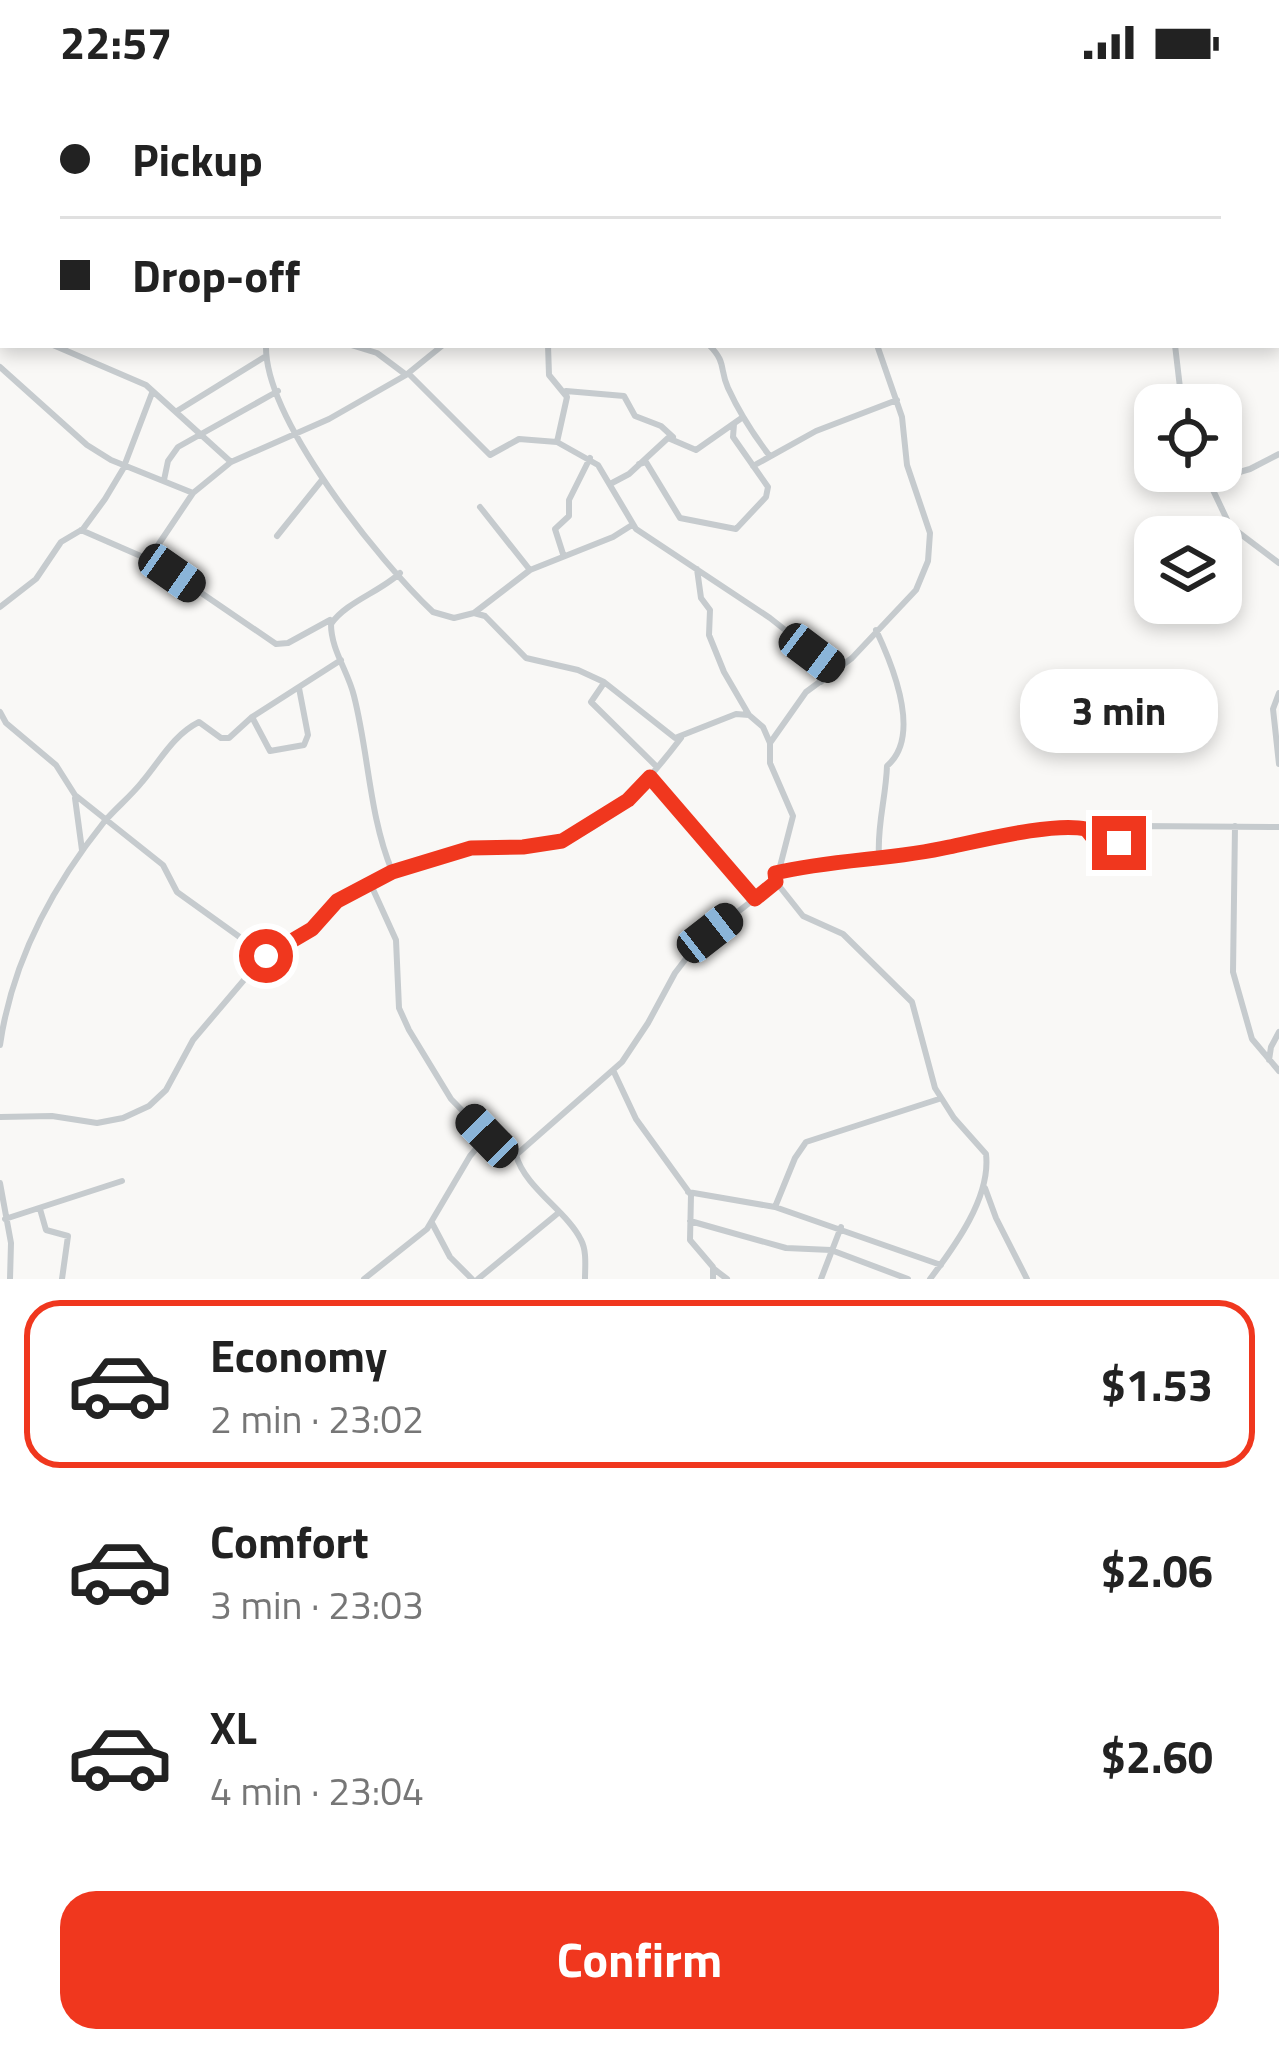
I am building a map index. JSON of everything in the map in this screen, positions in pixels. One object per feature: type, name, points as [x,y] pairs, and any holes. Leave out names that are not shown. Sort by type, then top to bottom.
[{"type":"street","points":[[60,348],[144,384],[231,462]]},
{"type":"street","points":[[266,348],[295,435],[322,480],[433,612],[454,618],[474,613],[530,570],[613,538],[632,525]]},
{"type":"street","points":[[363,348],[407,374],[490,455],[519,439],[557,442],[590,458],[612,483],[632,525],[696,566],[837,671]]},
{"type":"street","points":[[148,560],[193,494],[231,462],[295,435],[407,374],[438,348]]},
{"type":"street","points":[[548,348],[549,375],[567,404],[557,442]]},
{"type":"street","points":[[712,348],[724,362],[726,382],[743,417],[769,455]]},
{"type":"street","points":[[770,743],[801,698],[837,671],[916,590],[931,548],[925,514],[907,465],[897,400],[878,348]]},
{"type":"street","points":[[1175,348],[1180,384]]},
{"type":"street","points":[[176,412],[266,356]]},
{"type":"street","points":[[0,367],[77,438],[124,465],[193,494]]},
{"type":"street","points":[[164,480],[172,454],[278,391]]},
{"type":"street","points":[[563,391],[623,396],[635,416],[696,449],[743,417]]},
{"type":"street","points":[[0,607],[36,579],[61,542],[81,530],[124,465],[152,393]]},
{"type":"street","points":[[753,466],[816,431],[897,400]]},
{"type":"street","points":[[639,464],[646,462],[653,469],[680,518],[740,527],[768,491],[763,476],[733,437],[734,424]]},
{"type":"street","points":[[612,483],[673,437]]},
{"type":"street","points":[[1242,471],[1279,454]]},
{"type":"street","points":[[563,554],[555,529],[569,516],[569,500],[590,458]]},
{"type":"street","points":[[277,536],[322,480]]},
{"type":"street","points":[[1213,492],[1230,526],[1279,563]]},
{"type":"street","points":[[480,507],[530,570]]},
{"type":"street","points":[[81,530],[148,560],[280,646],[386,587],[400,573]]},
{"type":"street","points":[[516,1155],[613,1070],[698,944],[776,878],[793,816],[770,764],[770,743],[763,727],[748,715],[724,672],[710,635],[710,610],[701,598],[696,566]]},
{"type":"street","points":[[474,613],[485,616],[526,658],[578,670],[604,682],[662,730],[681,738]]},
{"type":"street","points":[[333,619],[331,632],[356,704],[374,820],[392,872]]},
{"type":"street","points":[[876,630],[894,674],[902,738],[899,754],[887,766],[879,855]]},
{"type":"street","points":[[812,653],[821,682]]},
{"type":"street","points":[[0,1045],[3,1003],[48,904],[107,818],[188,727],[204,723],[224,739],[340,660]]},
{"type":"street","points":[[604,682],[591,702],[657,767]]},
{"type":"street","points":[[252,717],[270,752],[304,746],[308,735],[299,688]]},
{"type":"street","points":[[1279,693],[1279,764]]},
{"type":"street","points":[[0,712],[3,727],[56,765],[75,795],[163,865],[176,892],[266,956]]},
{"type":"street","points":[[0,1117],[52,1116],[97,1123],[149,1106],[166,1090],[193,1040],[266,956],[312,929],[337,901],[392,872],[471,848],[562,841],[617,808],[681,738],[736,713],[748,715]]},
{"type":"street","points":[[650,777],[755,899]]},
{"type":"street","points":[[75,795],[82,854]]},
{"type":"street","points":[[776,878],[1058,825],[1086,829],[1097,847],[1111,851],[1139,826],[1279,827]]},
{"type":"street","points":[[1235,826],[1233,972],[1252,1039],[1279,1071]]},
{"type":"street","points":[[776,878],[803,916],[843,934],[912,1002],[928,1070],[940,1098],[984,1150],[985,1184],[996,1218],[1028,1279]]},
{"type":"street","points":[[371,885],[396,940],[401,1014],[439,1082],[487,1136],[516,1155],[584,1245],[585,1279]]},
{"type":"street","points":[[1269,1060],[1279,1032]]},
{"type":"street","points":[[613,1070],[636,1119],[688,1192],[693,1204],[692,1244],[713,1274],[727,1279]]},
{"type":"street","points":[[776,1207],[806,1142],[940,1098]]},
{"type":"street","points":[[364,1279],[432,1223],[470,1156],[487,1136]]},
{"type":"street","points":[[5,1219],[122,1181]]},
{"type":"street","points":[[0,1183],[12,1253],[10,1279]]},
{"type":"street","points":[[930,1279],[985,1184]]},
{"type":"street","points":[[688,1192],[776,1207],[941,1265]]},
{"type":"street","points":[[40,1209],[46,1230],[68,1236],[62,1279]]},
{"type":"street","points":[[432,1223],[451,1257],[475,1279],[557,1214]]},
{"type":"street","points":[[690,1221],[786,1248],[831,1250],[908,1279]]},
{"type":"street","points":[[820,1279],[841,1227]]},
{"type":"route","points":[[266,956],[312,929],[337,901],[392,872],[471,848],[562,841],[628,800],[650,777],[755,899],[776,882],[775,873],[947,848],[1058,825],[1086,829],[1103,850],[1112,851],[1119,843]]}]
